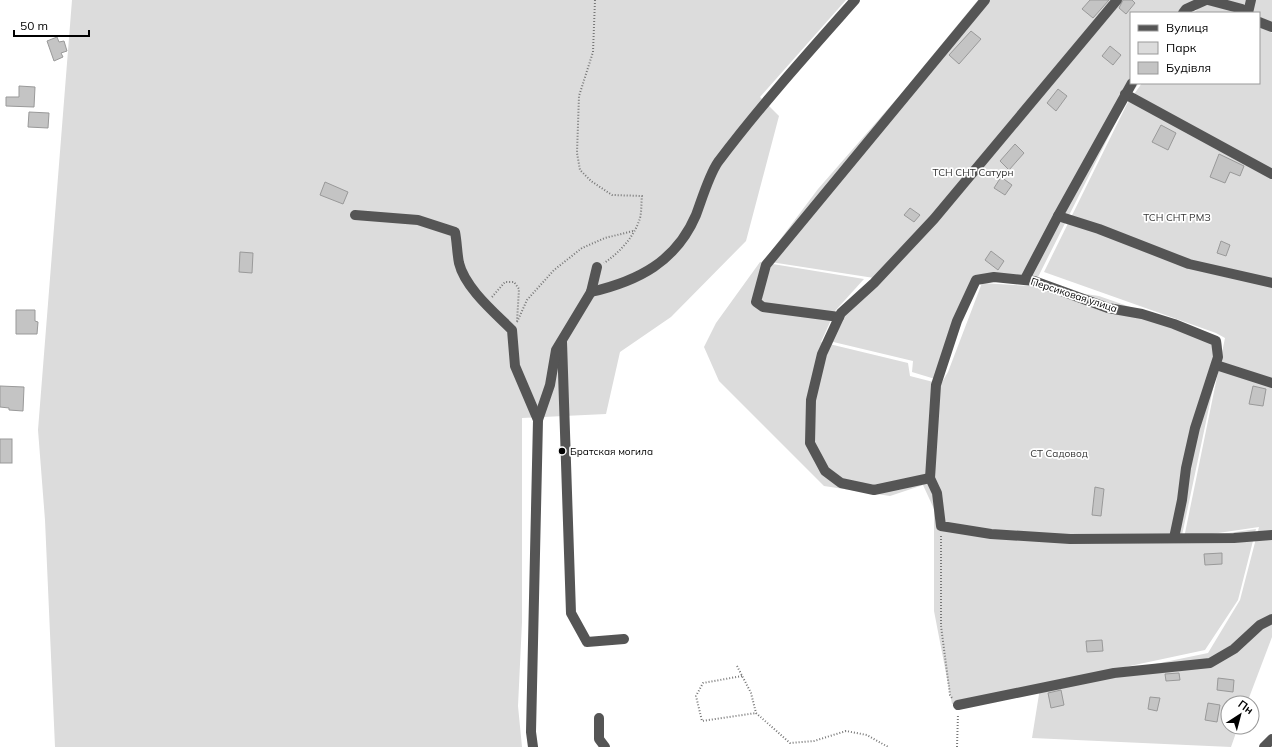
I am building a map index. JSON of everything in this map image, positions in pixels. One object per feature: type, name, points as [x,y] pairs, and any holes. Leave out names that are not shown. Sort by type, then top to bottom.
[{"type":"street","points":[[591,292],[620,286],[652,270],[679,245],[693,222],[717,164],[795,67],[855,0]]},
{"type":"street","points":[[839,316],[763,308],[756,302],[766,265],[985,0]]},
{"type":"street","points":[[1117,0],[934,219],[874,283],[841,313],[822,354],[811,400],[810,443],[825,471],[841,483],[874,490],[930,478],[937,493],[941,526],[991,534],[1070,539],[1234,538],[1272,535]]},
{"type":"street","points":[[1184,12],[1186,9],[1207,0],[1242,9],[1245,12]]},
{"type":"street","points":[[1246,12],[1251,0]]},
{"type":"street","points":[[1260,22],[1272,28]]},
{"type":"street","points":[[1025,279],[1131,84]]},
{"type":"street","points":[[1125,94],[1272,174]]},
{"type":"street","points":[[355,215],[418,220],[455,232],[459,264],[471,285],[486,304],[514,326],[515,366],[538,420]]},
{"type":"street","points":[[1058,216],[1099,229],[1189,264],[1272,283]]},
{"type":"street","points":[[533,747],[531,732],[538,420],[550,385],[556,350],[591,292],[598,267]]},
{"type":"street","name":"Персиковая улица","points":[[930,478],[936,385],[957,321],[976,280],[994,277],[1025,279],[1108,308],[1149,316],[1216,341],[1218,357],[1216,365]]},
{"type":"street","points":[[562,338],[571,613],[587,642],[624,639]]},
{"type":"street","points":[[1174,538],[1192,441],[1216,365],[1272,383]]},
{"type":"street","points":[[958,705],[1114,672],[1210,662],[1234,649],[1260,625],[1272,619]]},
{"type":"street","points":[[599,718],[599,739],[604,747]]},
{"type":"street","points":[[1264,747],[1272,739]]},
{"type":"path","points":[[595,0],[593,52],[579,96],[577,153],[580,170],[591,181],[612,195],[642,196],[640,220],[634,230],[616,255],[598,267]]},
{"type":"path","points":[[514,326],[528,300],[560,266],[582,248],[605,238],[634,230]]},
{"type":"path","points":[[486,304],[506,282],[514,282],[519,289],[514,326]]},
{"type":"path","points":[[941,526],[941,626],[950,695],[958,705],[957,747]]},
{"type":"path","points":[[737,666],[751,693],[756,713],[790,743],[814,741],[846,731],[867,735],[888,747]]},
{"type":"path","points":[[742,676],[703,683],[696,696],[702,721],[756,713]]},
{"type":"green space","points":[[72,0],[846,0],[760,97],[779,116],[746,241],[671,317],[620,352],[606,414],[522,418],[522,622],[518,706],[522,747],[55,747],[45,520],[38,430]]},
{"type":"green space","name":"ТСН СНТ Сатурн","points":[[978,0],[1203,0],[1191,12],[1130,12],[1130,84],[1138,84],[1127,100],[1037,279],[976,278],[935,379],[912,372],[913,361],[825,340],[874,278],[764,261],[818,189],[900,95]]},
{"type":"green space","points":[[1206,0],[1236,12],[1195,12]]},
{"type":"green space","points":[[1217,0],[1272,0],[1272,23],[1260,17],[1260,12],[1246,12]]},
{"type":"green space","name":"ТСН СНТ РМЗ","points":[[1260,25],[1272,33],[1272,637],[1250,695],[1220,695],[1220,735],[1235,735],[1231,747],[1032,738],[1040,688],[1208,653],[1240,600],[1259,527],[1184,538],[1225,338],[1216,333],[1044,272],[1127,104],[1141,84],[1260,84]]},
{"type":"green space","name":"СТ Садовод","points":[[760,262],[864,279],[835,311],[821,342],[908,363],[910,376],[941,384],[948,372],[982,283],[1030,286],[1099,296],[1221,339],[1222,346],[1181,540],[1256,529],[1238,600],[1205,650],[952,704],[934,611],[934,509],[923,485],[890,496],[824,486],[719,381],[704,347],[716,323]]},
{"type":"building","points":[[1090,0],[1109,0],[1093,18],[1082,9]]},
{"type":"building","points":[[1123,0],[1132,0],[1135,3],[1126,14],[1119,8]]},
{"type":"building","points":[[971,31],[981,39],[959,64],[949,55]]},
{"type":"building","points":[[57,37],[59,42],[64,41],[67,51],[61,53],[63,57],[54,61],[47,41]]},
{"type":"building","points":[[1110,46],[1121,55],[1113,65],[1102,56]]},
{"type":"building","points":[[19,86],[35,87],[34,107],[6,106],[6,97],[19,97]]},
{"type":"building","points":[[1058,89],[1067,96],[1056,111],[1047,103]]},
{"type":"building","points":[[29,112],[49,113],[48,128],[28,127]]},
{"type":"building","points":[[1161,125],[1176,133],[1168,150],[1152,142]]},
{"type":"building","points":[[1015,144],[1024,153],[1009,170],[1000,161]]},
{"type":"building","points":[[1219,154],[1244,166],[1240,176],[1230,172],[1225,183],[1210,177]]},
{"type":"building","points":[[1001,177],[1012,185],[1005,195],[994,188]]},
{"type":"building","points":[[325,182],[348,192],[343,204],[320,195]]},
{"type":"building","points":[[910,208],[920,215],[914,222],[904,215]]},
{"type":"building","points":[[1221,241],[1230,245],[1226,256],[1217,253]]},
{"type":"building","points":[[991,251],[1004,261],[998,270],[985,260]]},
{"type":"building","points":[[240,252],[253,253],[252,273],[239,272]]},
{"type":"building","points":[[16,310],[35,310],[35,321],[38,322],[37,334],[16,334]]},
{"type":"building","points":[[0,386],[24,387],[23,411],[9,410],[9,408],[0,407]]},
{"type":"building","points":[[1253,386],[1266,389],[1263,406],[1249,404]]},
{"type":"building","points":[[0,439],[12,439],[12,463],[0,463]]},
{"type":"building","points":[[1095,487],[1104,489],[1101,516],[1092,515]]},
{"type":"building","points":[[1222,553],[1222,564],[1205,565],[1204,554]]},
{"type":"building","points":[[1102,640],[1103,651],[1087,652],[1086,641]]},
{"type":"building","points":[[1179,673],[1180,680],[1166,681],[1165,674]]},
{"type":"building","points":[[1218,678],[1234,680],[1233,692],[1217,690]]},
{"type":"building","points":[[1061,690],[1064,705],[1051,708],[1048,693]]},
{"type":"building","points":[[1150,697],[1160,698],[1157,711],[1148,709]]},
{"type":"building","points":[[1208,703],[1220,705],[1217,722],[1205,720]]},
{"type":"place","name":"Братская могила","points":[[562,451]]}]
